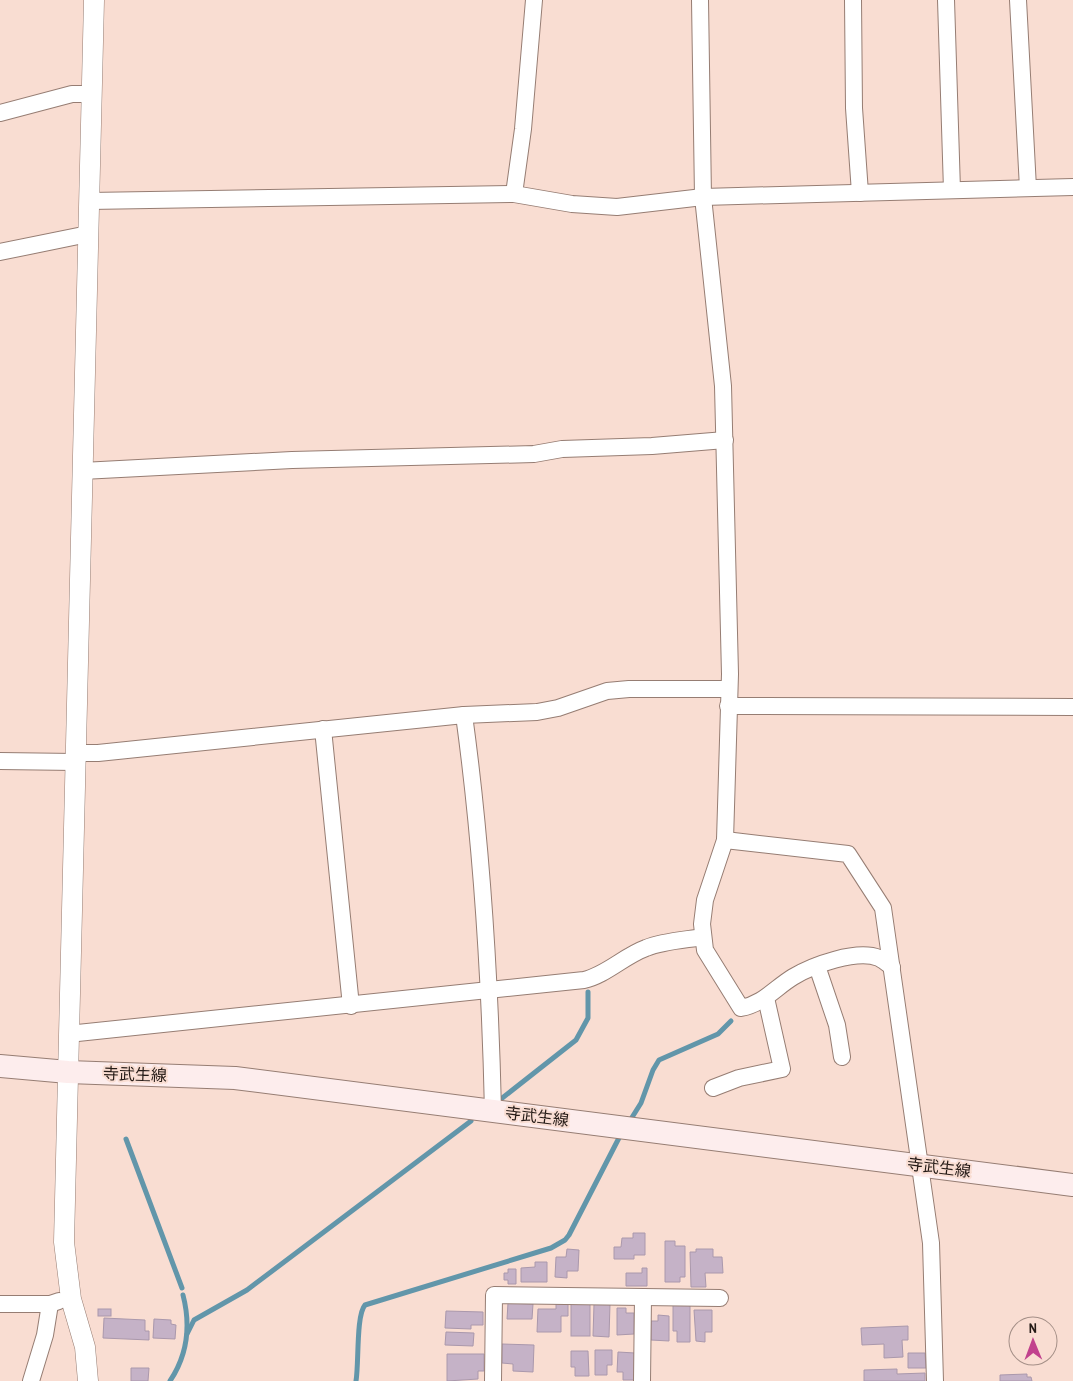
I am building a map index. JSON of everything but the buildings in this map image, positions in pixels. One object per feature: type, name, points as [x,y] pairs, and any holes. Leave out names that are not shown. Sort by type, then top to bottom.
[{"type":"main road","name":"寺武生線","points":[[0,1066],[68,1072],[235,1078],[1073,1184]]},
{"type":"street","points":[[88,1381],[85,1347],[71,1299],[64,1242],[94,0]]},
{"type":"street","points":[[514,194],[523,129],[534,0]]},
{"type":"street","points":[[700,0],[703,197],[723,386],[728,521],[728,706],[725,840],[702,914],[705,950],[741,1008],[755,1006],[794,976],[817,966],[859,955],[879,958],[892,967]]},
{"type":"street","points":[[853,0],[854,108],[860,193]]},
{"type":"street","points":[[946,0],[952,190]]},
{"type":"street","points":[[1018,0],[1028,188]]},
{"type":"street","points":[[0,114],[72,94],[92,94]]},
{"type":"street","points":[[89,201],[514,194],[572,204],[616,207],[703,197],[1073,187]]},
{"type":"street","points":[[0,252],[88,234]]},
{"type":"street","points":[[82,471],[292,460],[534,454],[562,449],[652,446],[725,440]]},
{"type":"street","points":[[0,761],[75,757],[98,753],[464,715],[537,712],[558,708],[607,692],[629,689],[728,689]]},
{"type":"street","points":[[728,706],[1073,707]]},
{"type":"street","points":[[464,715],[472,773],[491,991],[493,1111]]},
{"type":"street","points":[[323,729],[352,1006]]},
{"type":"street","points":[[725,840],[848,854],[883,908],[931,1243],[935,1381]]},
{"type":"street","points":[[68,1034],[352,1006],[584,980],[603,973],[628,956],[647,947],[703,936]]},
{"type":"street","points":[[817,966],[836,1025],[842,1057]]},
{"type":"street","points":[[713,1088],[739,1078],[782,1070],[779,1049],[766,998]]},
{"type":"street","points":[[493,1381],[494,1295],[720,1298]]},
{"type":"street","points":[[642,1381],[643,1297]]},
{"type":"street","points":[[0,1304],[50,1304],[71,1299]]},
{"type":"street","points":[[31,1381],[45,1336],[50,1304]]},
{"type":"waterway","points":[[501,1099],[576,1040],[588,1018],[588,992]]},
{"type":"waterway","points":[[631,1119],[641,1103],[653,1070],[659,1060],[718,1034],[731,1021]]},
{"type":"waterway","points":[[187,1334],[194,1320],[247,1290],[471,1121]]},
{"type":"waterway","points":[[356,1381],[360,1319],[365,1305],[551,1248],[565,1240],[621,1134]]},
{"type":"waterway","points":[[126,1139],[182,1288]]},
{"type":"waterway","points":[[170,1381],[181,1361],[186,1340],[187,1318],[183,1295]]}]
